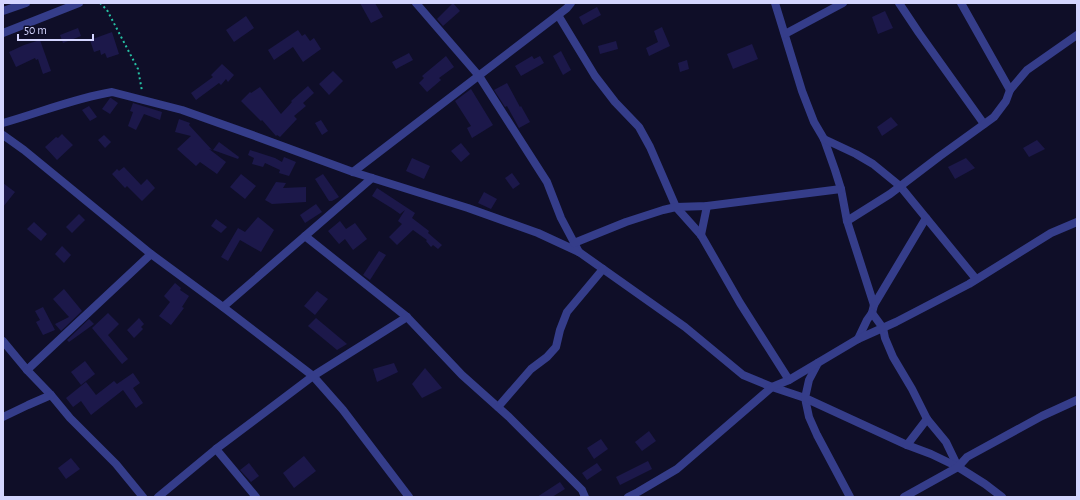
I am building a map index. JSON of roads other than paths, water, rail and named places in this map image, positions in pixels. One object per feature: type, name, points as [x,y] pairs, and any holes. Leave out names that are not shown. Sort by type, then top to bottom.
[{"type":"street","points":[[3,11],[26,3]]},
{"type":"street","points":[[3,33],[79,3]]},
{"type":"street","points":[[416,3],[479,76],[547,182],[561,218],[579,252]]},
{"type":"street","points":[[353,172],[558,15],[571,3]]},
{"type":"street","points":[[775,3],[802,91],[814,122],[824,139],[835,170],[841,189],[847,221],[873,309],[883,328],[885,338],[893,357],[912,389],[927,419],[946,442],[958,467]]},
{"type":"street","points":[[785,34],[843,3]]},
{"type":"street","points":[[899,3],[984,124]]},
{"type":"street","points":[[961,3],[1010,90]]},
{"type":"street","points":[[558,15],[595,76],[615,102],[639,127],[650,146],[676,207],[701,235],[740,303],[789,380]]},
{"type":"street","points":[[847,221],[890,194],[994,117],[1006,101],[1010,90],[1027,70],[1077,35]]},
{"type":"street","points":[[3,123],[76,100],[101,93],[112,92],[182,110],[353,172],[468,208],[538,233],[579,252],[685,327],[743,375],[805,398],[907,445],[931,454],[958,467],[1002,497]]},
{"type":"street","points":[[3,135],[24,150],[151,254],[313,376],[343,410],[409,497]]},
{"type":"street","points":[[824,139],[873,164],[900,186],[976,279]]},
{"type":"street","points":[[222,306],[372,178]]},
{"type":"street","points":[[574,243],[646,215],[676,207],[707,206],[841,189]]},
{"type":"street","points":[[701,235],[707,206]]},
{"type":"street","points":[[858,339],[873,309],[926,218]]},
{"type":"street","points":[[628,497],[677,469],[772,387],[789,380],[858,339],[902,319],[976,279],[1051,233],[1077,222]]},
{"type":"street","points":[[305,236],[407,317],[462,375],[509,417],[582,490],[586,497]]},
{"type":"street","points":[[27,370],[151,254]]},
{"type":"street","points":[[498,407],[531,369],[551,353],[556,347],[560,330],[567,312],[603,269]]},
{"type":"street","points":[[158,497],[216,449],[313,376],[407,317]]},
{"type":"street","points":[[3,341],[70,418],[116,464],[143,497]]},
{"type":"street","points":[[819,362],[809,380],[805,398],[809,417],[850,497]]},
{"type":"street","points":[[3,417],[51,395]]},
{"type":"street","points":[[904,497],[958,467],[967,457],[1042,416],[1077,400]]},
{"type":"street","points":[[907,445],[927,419]]},
{"type":"street","points":[[216,449],[256,497]]}]
